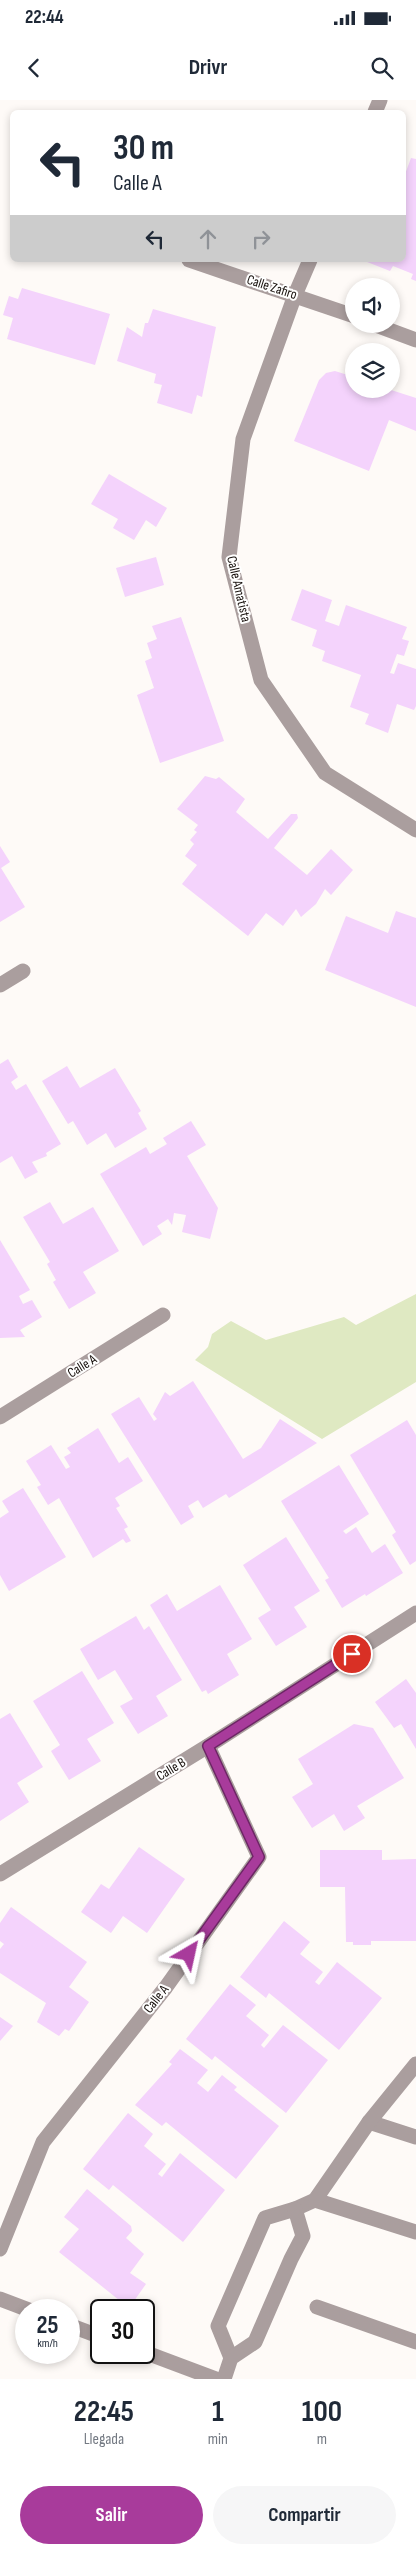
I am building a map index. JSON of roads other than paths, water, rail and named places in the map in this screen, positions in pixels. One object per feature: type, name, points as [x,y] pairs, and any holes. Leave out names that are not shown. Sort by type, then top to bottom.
[{"type":"street","name":"Calle Zafiro","points":[[194,262],[295,294],[345,313]]},
{"type":"street","name":"Calle Amatista","points":[[309,262],[295,294],[243,439],[229,557],[262,680],[325,773],[416,830]]},
{"type":"street","points":[[397,333],[416,340]]},
{"type":"street","points":[[0,985],[23,972]]},
{"type":"street","name":"Calle A","points":[[0,1417],[163,1315]]},
{"type":"street","name":"Calle B","points":[[0,1874],[208,1746],[416,1613]]},
{"type":"street","name":"Calle A","points":[[0,2249],[43,2142],[166,1987],[259,1857],[208,1746]]},
{"type":"street","points":[[231,2358],[218,2326],[265,2218],[295,2210],[315,2200],[369,2122],[416,2064]]},
{"type":"street","points":[[369,2122],[416,2136]]},
{"type":"street","points":[[315,2200],[416,2232]]},
{"type":"street","points":[[224,2379],[231,2358],[255,2342],[290,2259],[303,2236],[295,2210]]},
{"type":"street","points":[[0,2300],[15,2305]]},
{"type":"street","points":[[317,2307],[416,2342]]},
{"type":"street","points":[[155,2356],[216,2379]]}]
